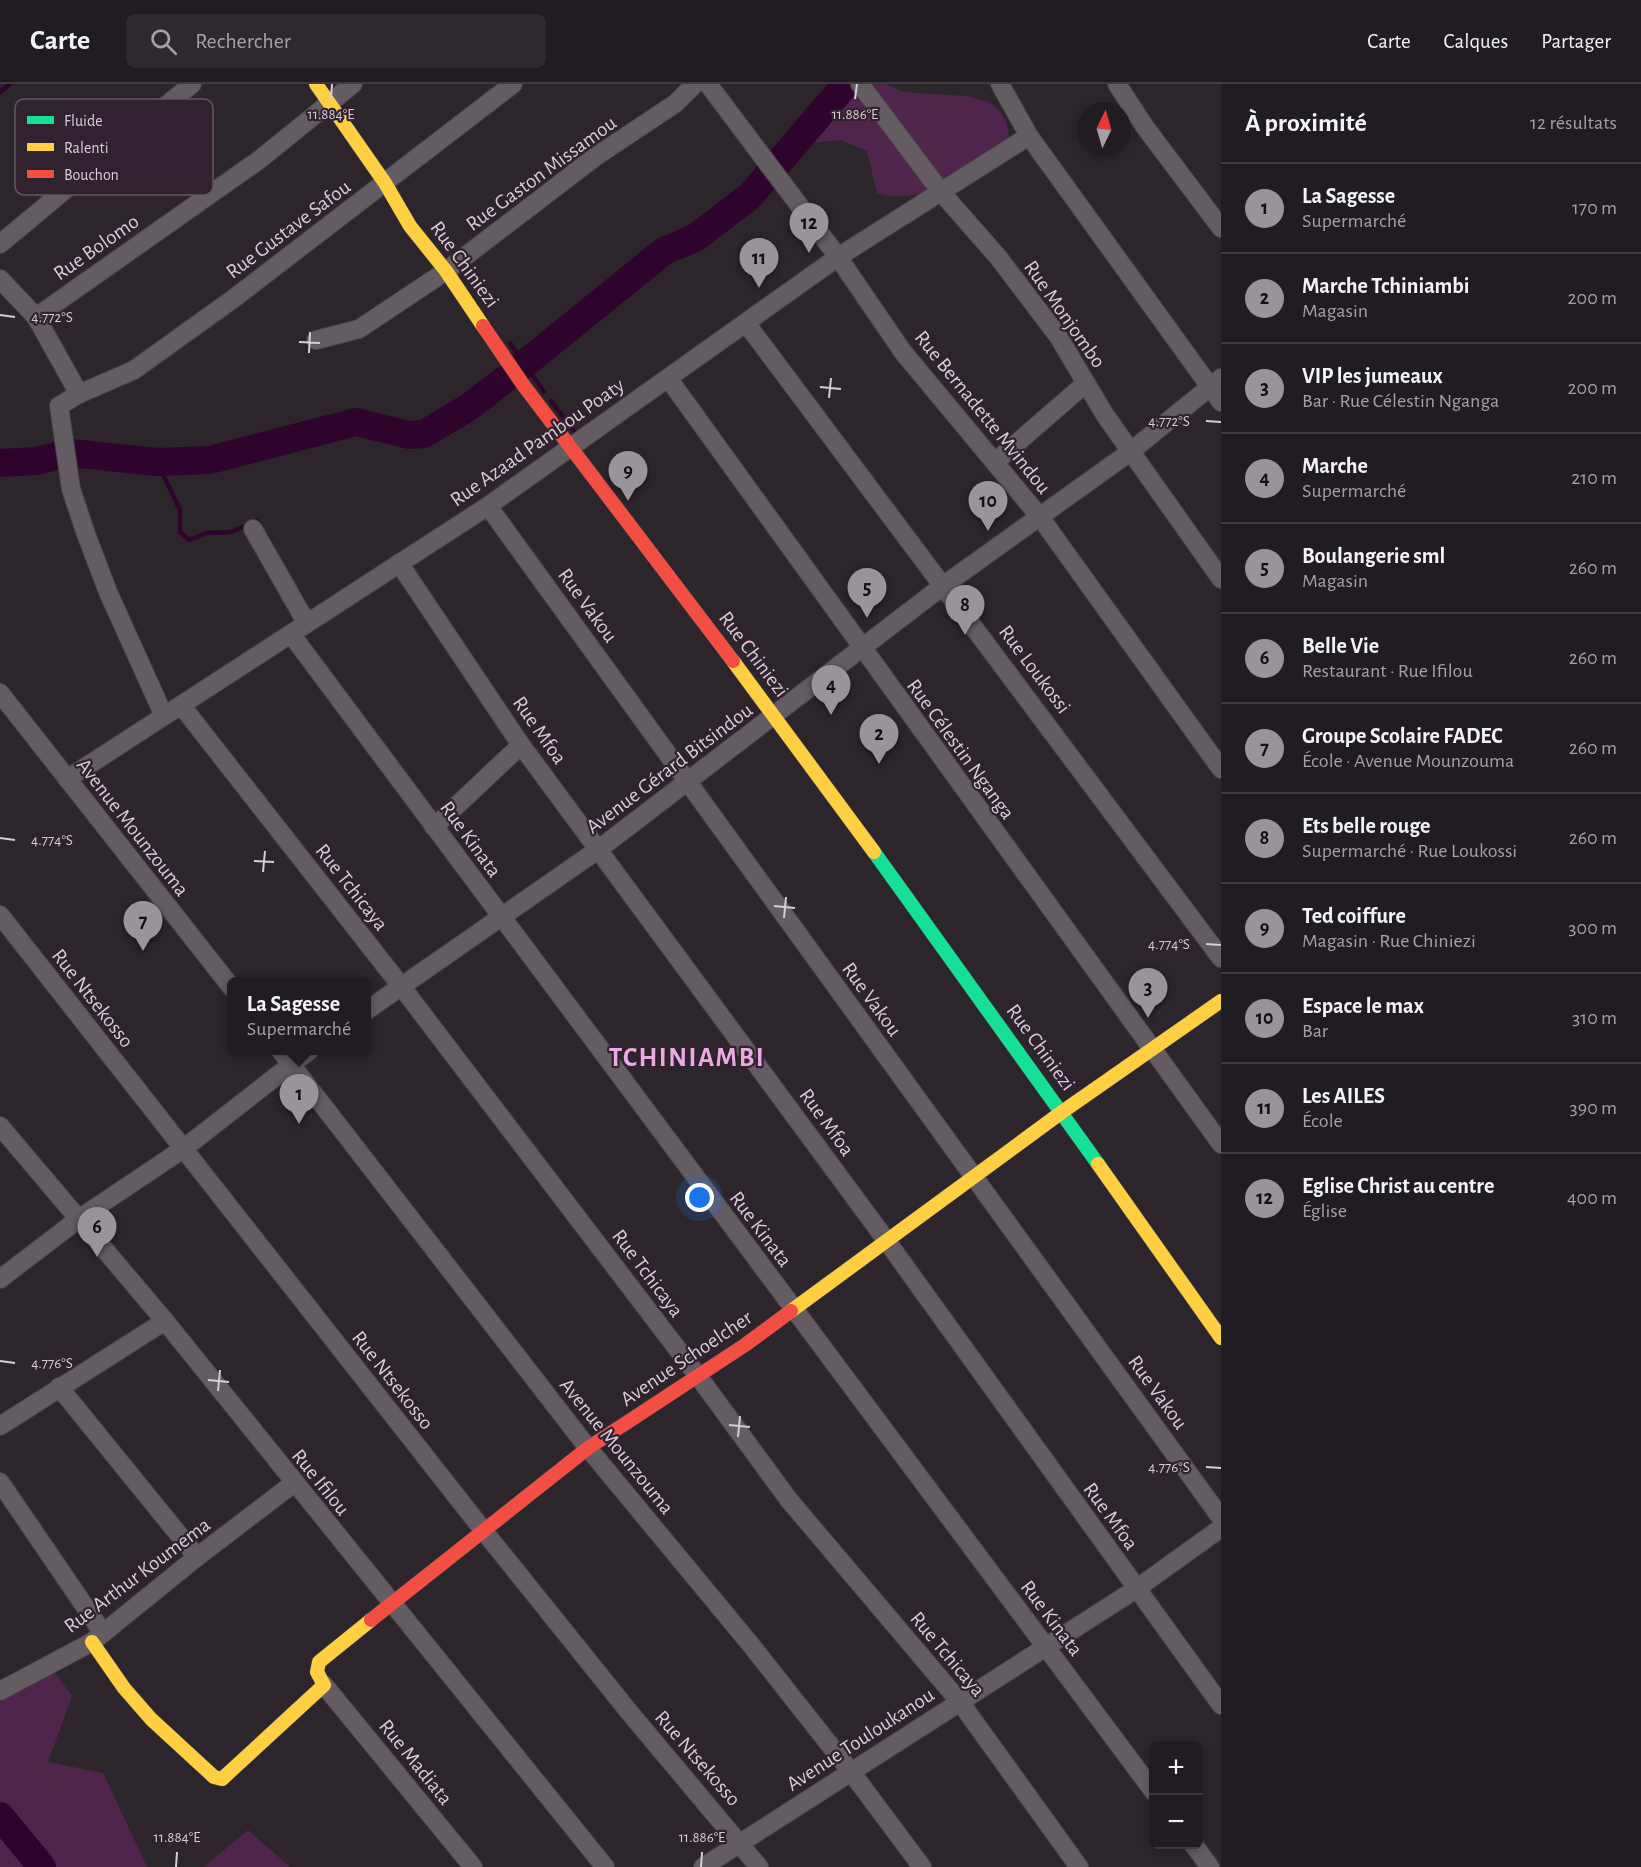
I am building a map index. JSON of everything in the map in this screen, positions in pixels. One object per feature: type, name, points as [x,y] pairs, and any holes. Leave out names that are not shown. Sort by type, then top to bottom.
[{"type":"street","points":[[174,99],[192,84]]},
{"type":"street","name":"Rue Chiniezi","points":[[316,84],[385,183],[410,225],[571,448],[775,716],[1062,1112],[1221,1338]]},
{"type":"street","name":"Rue Bolomo","points":[[213,193],[259,160],[354,84]]},
{"type":"street","name":"Rue Gustave Safou","points":[[79,394],[134,370],[234,299],[513,84]]},
{"type":"street","name":"Rue Gaston Missamou","points":[[316,340],[359,329],[446,272],[595,157],[676,103],[695,84]]},
{"type":"street","name":"Rue Bernadette Mvindou","points":[[708,84],[838,257],[903,352],[1040,517],[1221,769]]},
{"type":"street","name":"Rue Monjombo","points":[[860,84],[941,192],[998,257],[1058,336],[1130,452],[1221,579]]},
{"type":"street","points":[[1000,84],[1029,136],[1215,382],[1221,402]]},
{"type":"street","points":[[1118,84],[1145,127],[1221,228]]},
{"type":"street","name":"Rue Azaad Pambou Poaty","points":[[67,779],[488,506],[838,257],[1029,136]]},
{"type":"street","points":[[0,244],[59,195]]},
{"type":"street","name":"Rue Bolomo","points":[[38,319],[210,195]]},
{"type":"street","points":[[0,279],[38,319],[79,394],[59,406],[71,489],[99,571],[164,716]]},
{"type":"street","name":"Rue Loukossi","points":[[746,323],[1221,958]]},
{"type":"street","name":"Rue Célestin Nganga","points":[[668,378],[861,649],[1221,1144]]},
{"type":"street","name":"Avenue Gérard Bitsindou","points":[[371,1007],[599,849],[944,585],[1130,452],[1215,382]]},
{"type":"street","points":[[995,462],[1086,383]]},
{"type":"street","name":"Rue Vakou","points":[[488,506],[1221,1518]]},
{"type":"street","points":[[253,529],[306,622]]},
{"type":"street","name":"Rue Mfoa","points":[[399,563],[521,746],[886,1240],[1221,1705]]},
{"type":"street","name":"Rue Kinata","points":[[291,634],[1149,1785]]},
{"type":"street","name":"Avenue Mounzouma","points":[[0,693],[6,714],[67,779],[227,983]]},
{"type":"street","name":"Rue Tchicaya","points":[[181,705],[401,986],[698,1376],[789,1500],[960,1702],[1080,1867]]},
{"type":"street","points":[[434,827],[521,746]]},
{"type":"street","name":"Rue Ntsekosso","points":[[0,915],[483,1530],[630,1713],[740,1841],[759,1867]]},
{"type":"street","name":"Avenue Schoelcher","points":[[324,1685],[317,1672],[319,1662],[588,1448],[698,1376],[794,1309],[1062,1112],[1221,1001]]},
{"type":"street","points":[[0,1279],[80,1218],[183,1149],[286,1057]]},
{"type":"street","name":"Avenue Mounzouma","points":[[286,1057],[588,1448],[852,1773],[922,1867]]},
{"type":"street","name":"Rue Ifilou","points":[[0,1126],[165,1321],[391,1605],[463,1689],[605,1867]]},
{"type":"street","points":[[0,1426],[165,1321]]},
{"type":"street","points":[[59,1387],[197,1557]]},
{"type":"street","points":[[0,1482],[98,1638],[123,1688],[151,1719],[216,1778],[222,1779],[324,1685]]},
{"type":"street","name":"Rue Arthur Koumema","points":[[0,1691],[98,1638],[197,1557],[294,1484]]},
{"type":"street","name":"Avenue Touloukanou","points":[[703,1867],[740,1841],[852,1773],[1136,1589],[1221,1528]]},
{"type":"street","name":"Rue Madiata","points":[[324,1685],[473,1867]]},
{"type":"street","points":[[1196,1849],[1210,1867]]},
{"type":"shaded area","points":[[843,84],[885,84],[906,92],[982,100],[995,107],[1004,118],[1009,136],[1008,160],[962,181],[927,192],[893,196],[877,193],[867,151],[841,140],[809,143],[814,124]]},
{"type":"shaded area","points":[[46,1661],[72,1696],[48,1762],[103,1773],[147,1867],[0,1867],[0,1689]]},
{"type":"shaded area","points":[[248,1830],[290,1867],[204,1867]]},
{"type":"waterway","points":[[0,92],[10,84]]},
{"type":"waterway","points":[[522,366],[664,251],[695,238],[750,196],[846,84]]},
{"type":"waterway","points":[[510,343],[544,392]]},
{"type":"waterway","points":[[71,453],[157,462],[210,460],[356,422],[409,435],[424,434],[469,407],[504,380]]},
{"type":"waterway","points":[[551,401],[577,435]]},
{"type":"waterway","points":[[0,463],[36,461],[60,455]]},
{"type":"waterway","points":[[157,462],[180,510],[180,532],[189,540],[207,533],[231,532],[257,521]]},
{"type":"waterway","points":[[0,1816],[42,1867]]},
{"type":"traffic: fast","points":[[874,852],[1098,1164]]},
{"type":"traffic: slow","points":[[316,84],[385,183],[410,226],[446,271],[483,326]]},
{"type":"traffic: slow","points":[[733,661],[874,852]]},
{"type":"traffic: slow","points":[[791,1311],[1062,1112],[1221,1001]]},
{"type":"traffic: slow","points":[[1098,1164],[1221,1338]]},
{"type":"traffic: slow","points":[[92,1642],[124,1688],[151,1719],[214,1777],[222,1779],[324,1685],[317,1672],[319,1662],[371,1620]]},
{"type":"traffic: jam","points":[[483,326],[524,386],[733,661]]},
{"type":"traffic: jam","points":[[371,1620],[588,1448],[745,1345],[791,1311]]},
{"type":"place","name":"Eglise Christ au centre","points":[[809,253]]},
{"type":"place","name":"Les AILES","points":[[759,288]]},
{"type":"place","name":"Ted coiffure","points":[[628,501]]},
{"type":"place","name":"Espace le max","points":[[988,531]]},
{"type":"place","name":"Boulangerie sml","points":[[867,618]]},
{"type":"place","name":"Ets belle rouge","points":[[965,635]]},
{"type":"place","name":"Marche","points":[[831,715]]},
{"type":"place","name":"Marche Tchiniambi","points":[[879,764]]},
{"type":"place","name":"Groupe Scolaire FADEC","points":[[143,951]]},
{"type":"place","name":"VIP les jumeaux","points":[[1148,1018]]},
{"type":"place","name":"La Sagesse","points":[[299,1124]]},
{"type":"place","name":"Belle Vie","points":[[97,1257]]},
{"type":"district","name":"TCHINIAMBI","points":[[687,1057]]}]
